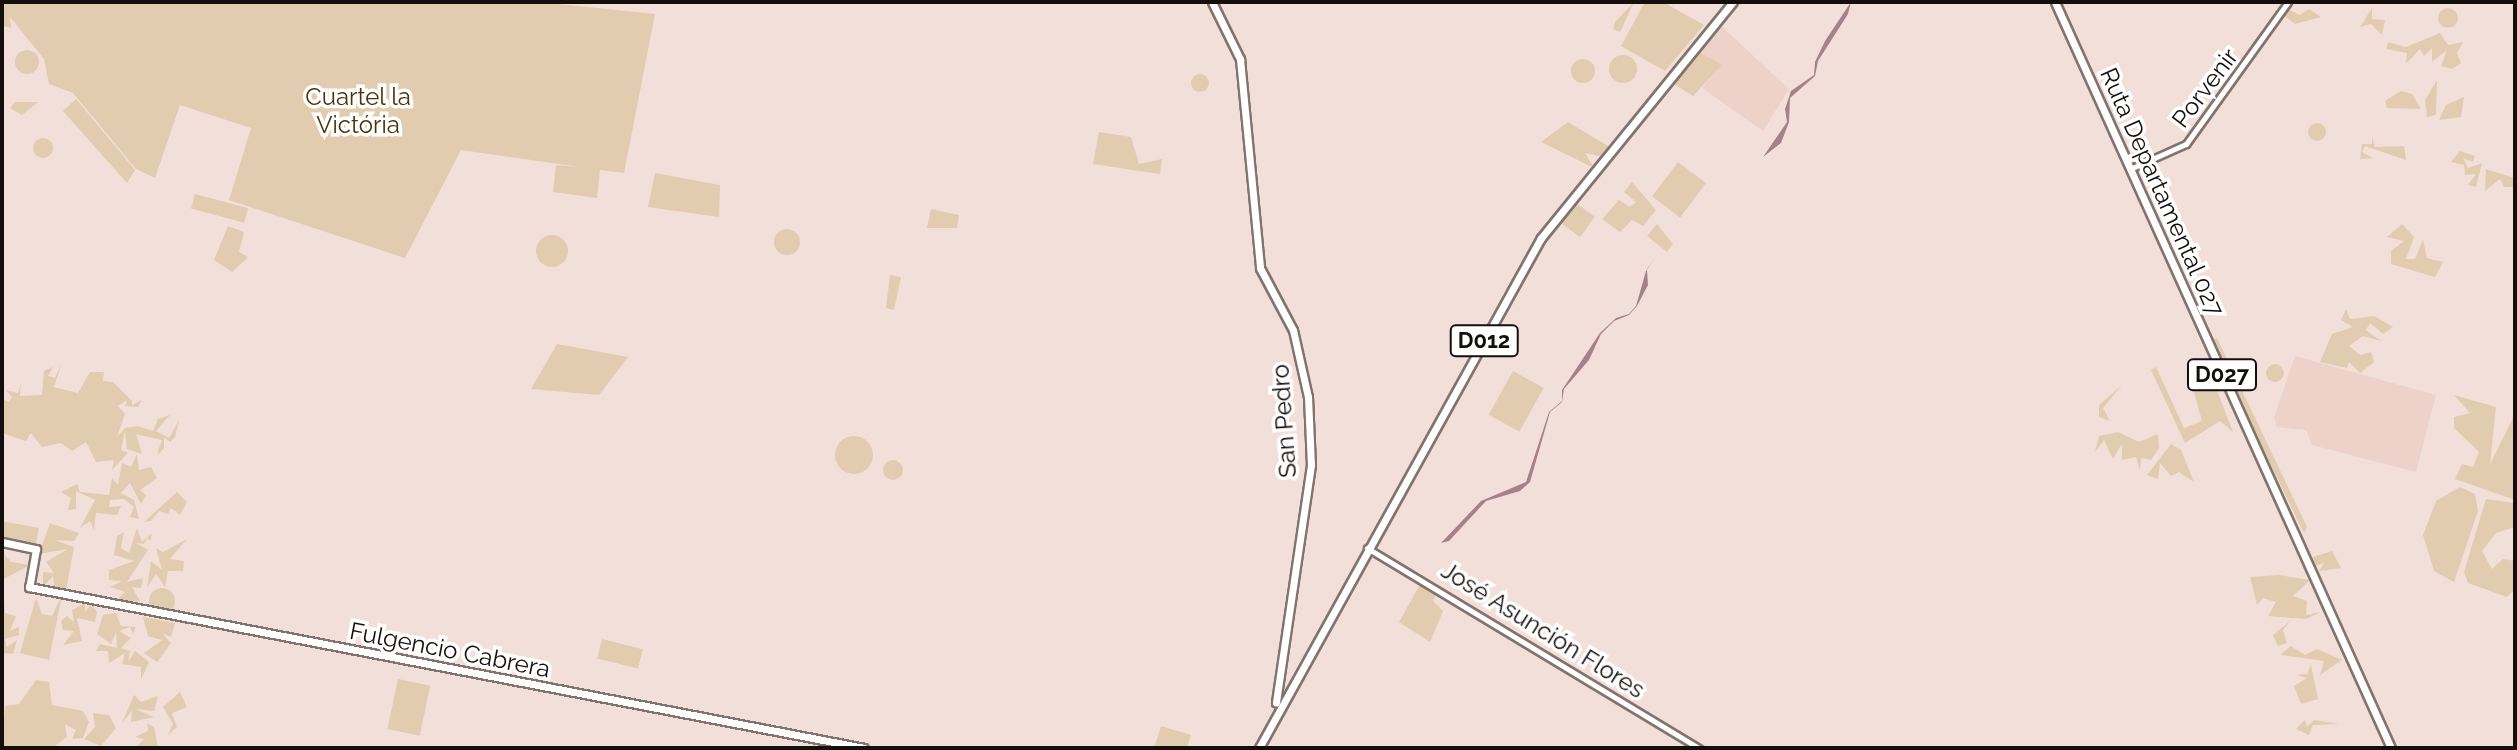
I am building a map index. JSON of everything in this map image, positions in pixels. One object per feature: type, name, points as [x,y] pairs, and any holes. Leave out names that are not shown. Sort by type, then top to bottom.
[{"type":"main road","name":"San Pedro","points":[[1212,2],[1240,59],[1260,268],[1293,330],[1308,397],[1310,475],[1282,686]]},
{"type":"main road","name":"D012","points":[[1259,748],[1282,686],[1366,548],[1547,228],[1733,2]]},
{"type":"main road","name":"Ruta Departamental 027","points":[[2055,2],[2391,748]]},
{"type":"main road","name":"Fulgencio Cabrera","points":[[2,542],[36,549],[29,587],[864,748]]},
{"type":"street","name":"Porvenir","points":[[2129,169],[2186,144],[2288,2]]},
{"type":"street","name":"José Asunción Flores","points":[[1366,548],[1699,748]]},
{"type":"shaded area","points":[[1851,2],[1848,14],[1818,61],[1815,76],[1790,98],[1789,122],[1781,143],[1763,157],[1787,122],[1785,109],[1791,91],[1814,75],[1815,62],[1825,41]]},
{"type":"shaded area","points":[[1717,22],[1789,89],[1763,131],[1702,88],[1721,65],[1696,50]]},
{"type":"shaded area","points":[[1655,257],[1647,270],[1648,285],[1637,306],[1629,315],[1614,321],[1601,334],[1589,360],[1564,389],[1562,402],[1550,412],[1530,482],[1520,491],[1486,501],[1449,541],[1441,543],[1481,501],[1526,482],[1549,412],[1562,401],[1562,390],[1600,333],[1616,318],[1629,314],[1636,306],[1646,271]]},
{"type":"shaded area","points":[[2295,356],[2436,395],[2416,472],[2312,445],[2306,430],[2277,427],[2274,418]]},
{"type":"green space","name":"Cuartel la Victória","points":[[2,2],[539,2],[655,14],[624,173],[600,170],[597,198],[553,192],[556,165],[580,167],[461,150],[405,258],[229,200],[251,128],[180,105],[155,178],[136,169],[73,93],[49,84],[44,59],[10,17],[11,28],[3,26]]},
{"type":"green space","points":[[1634,2],[1620,32],[1613,29],[1615,22]]},
{"type":"green space","points":[[1645,2],[1663,2],[1704,25],[1665,71],[1621,46]]},
{"type":"green space","points":[[2286,8],[2300,15],[2309,9],[2321,17],[2295,24],[2282,14]]},
{"type":"green space","points":[[2372,8],[2372,19],[2385,20],[2382,35],[2371,24],[2360,27]]},
{"type":"green space","points":[[2448,8],[2455,11],[2458,18],[2455,25],[2448,28],[2441,25],[2438,18],[2441,11]]},
{"type":"green space","points":[[2440,33],[2448,45],[2463,42],[2457,53],[2461,63],[2452,69],[2441,66],[2447,50],[2432,62],[2432,48],[2424,56],[2420,49],[2406,64],[2407,53],[2386,49],[2388,42],[2406,47]]},
{"type":"green space","points":[[27,50],[35,54],[39,62],[35,70],[27,74],[19,70],[15,62],[19,54]]},
{"type":"green space","points":[[1696,50],[1722,65],[1693,96],[1669,81]]},
{"type":"green space","points":[[1623,55],[1633,59],[1637,69],[1633,79],[1623,83],[1613,79],[1609,69],[1613,59]]},
{"type":"green space","points":[[1583,59],[1592,62],[1595,71],[1592,80],[1583,83],[1574,80],[1571,71],[1574,62]]},
{"type":"green space","points":[[1196,74],[1204,74],[1209,83],[1207,90],[1196,92],[1191,87],[1191,79]]},
{"type":"green space","points":[[2437,80],[2436,115],[2427,117],[2425,100]]},
{"type":"green space","points":[[2401,91],[2412,94],[2421,109],[2387,108],[2385,101]]},
{"type":"green space","points":[[2464,97],[2461,117],[2439,120],[2446,105]]},
{"type":"green space","points":[[76,99],[135,170],[127,183],[63,111]]},
{"type":"green space","points":[[15,102],[38,102],[22,115],[10,108]]},
{"type":"green space","points":[[1568,122],[1608,146],[1603,157],[1585,153],[1594,168],[1541,142]]},
{"type":"green space","points":[[2313,123],[2321,123],[2326,132],[2324,139],[2313,141],[2308,136],[2308,128]]},
{"type":"green space","points":[[1099,132],[1131,137],[1139,164],[1162,159],[1160,174],[1093,164]]},
{"type":"green space","points":[[2372,137],[2375,147],[2404,146],[2406,160],[2365,146],[2362,152],[2373,158],[2360,159],[2362,144],[2372,144]]},
{"type":"green space","points":[[39,138],[47,138],[53,148],[47,158],[39,158],[33,152],[33,144]]},
{"type":"green space","points":[[2460,151],[2475,156],[2473,162],[2463,158],[2468,168],[2482,163],[2476,187],[2468,185],[2476,174],[2465,175],[2464,165],[2451,162]]},
{"type":"green space","points":[[1678,162],[1706,183],[1680,217],[1652,196]]},
{"type":"green space","points":[[2486,169],[2515,178],[2515,187],[2504,187],[2500,179],[2485,191]]},
{"type":"green space","points":[[655,173],[720,185],[719,217],[648,207]]},
{"type":"green space","points":[[1632,182],[1656,210],[1643,226],[1632,220],[1620,232],[1602,219],[1619,200],[1630,207],[1636,202],[1624,192]]},
{"type":"green space","points":[[195,194],[248,208],[244,223],[191,208]]},
{"type":"green space","points":[[1573,201],[1595,217],[1580,237],[1558,221]]},
{"type":"green space","points":[[931,209],[959,215],[957,228],[927,228]]},
{"type":"green space","points":[[1657,224],[1673,244],[1667,252],[1647,236]]},
{"type":"green space","points":[[2402,224],[2414,237],[2406,259],[2415,259],[2423,240],[2427,258],[2443,262],[2435,277],[2391,264],[2391,251],[2404,241],[2387,237]]},
{"type":"green space","points":[[228,226],[244,232],[239,252],[248,257],[232,272],[214,260]]},
{"type":"green space","points":[[787,229],[796,233],[800,242],[796,251],[787,255],[778,251],[774,242],[778,233]]},
{"type":"green space","points":[[552,235],[563,240],[568,251],[563,262],[552,267],[541,262],[536,251],[541,240]]},
{"type":"green space","points":[[890,275],[901,277],[894,310],[886,308]]},
{"type":"green space","points":[[2346,309],[2350,319],[2374,316],[2393,327],[2383,334],[2370,323],[2366,330],[2381,341],[2363,336],[2349,346],[2360,355],[2371,352],[2374,362],[2360,373],[2349,362],[2347,368],[2320,362],[2332,334],[2353,327],[2341,320]]},
{"type":"green space","points":[[2217,338],[2307,527],[2304,533],[2210,341]]},
{"type":"green space","points":[[557,344],[628,357],[599,395],[531,389]]},
{"type":"green space","points":[[62,362],[54,387],[78,393],[90,372],[104,372],[103,381],[113,382],[132,401],[132,405],[142,400],[138,407],[125,406],[127,400],[118,406],[125,414],[117,437],[125,428],[138,426],[153,431],[158,419],[170,415],[156,431],[169,438],[179,420],[175,437],[170,442],[164,437],[164,448],[157,454],[162,440],[136,434],[142,454],[127,449],[125,431],[121,450],[128,453],[112,470],[114,460],[96,462],[86,442],[72,451],[61,443],[42,447],[31,433],[26,441],[2,433],[2,399],[9,402],[12,397],[6,390],[18,393],[21,383],[20,396],[42,395],[44,371],[53,367],[48,376],[55,378]]},
{"type":"green space","points":[[2206,362],[2233,432],[2220,421],[2185,443],[2151,370],[2156,367],[2184,428],[2202,421],[2191,382],[2193,364]]},
{"type":"green space","points":[[2275,364],[2284,373],[2275,382],[2266,373]]},
{"type":"green space","points":[[1513,371],[1544,388],[1519,432],[1489,415]]},
{"type":"green space","points":[[2122,385],[2103,408],[2110,421],[2099,417],[2099,405]]},
{"type":"green space","points":[[2454,395],[2496,407],[2490,464],[2515,414],[2515,500],[2455,479],[2462,464],[2473,467],[2479,452],[2454,428],[2454,417],[2470,413]]},
{"type":"green space","points":[[2118,432],[2139,442],[2158,434],[2159,448],[2151,460],[2141,458],[2140,470],[2136,457],[2122,460],[2122,444],[2113,459],[2104,440],[2095,452],[2099,436]]},
{"type":"green space","points":[[854,436],[867,442],[873,455],[867,468],[854,474],[841,468],[835,455],[841,442]]},
{"type":"green space","points":[[2171,444],[2181,450],[2194,482],[2179,472],[2171,476],[2160,463],[2158,479],[2147,475]]},
{"type":"green space","points":[[137,454],[139,470],[151,467],[157,478],[140,490],[146,495],[141,504],[130,483],[121,493],[134,500],[139,519],[130,517],[134,507],[124,499],[110,500],[109,507],[121,506],[117,515],[96,513],[94,530],[90,521],[80,528],[95,500],[76,491],[76,509],[68,510],[71,498],[61,492],[77,484],[80,492],[109,495],[112,478],[118,485],[122,463],[131,467]]},
{"type":"green space","points":[[889,460],[897,460],[903,470],[897,480],[889,480],[883,474],[883,466]]},
{"type":"green space","points":[[2460,487],[2475,494],[2478,511],[2454,582],[2434,571],[2423,535],[2436,501]]},
{"type":"green space","points":[[177,492],[187,502],[180,515],[171,508],[168,514],[159,511],[151,521],[144,522]]},
{"type":"green space","points":[[2486,499],[2515,503],[2515,527],[2496,533],[2482,551],[2492,569],[2503,559],[2515,561],[2515,589],[2507,597],[2468,583],[2464,572]]},
{"type":"green space","points":[[2,521],[39,528],[35,548],[2,541]]},
{"type":"green space","points":[[50,523],[79,533],[74,541],[55,540],[74,547],[66,590],[50,589],[54,584],[53,576],[43,587],[43,572],[54,573],[46,562],[68,549],[39,554]]},
{"type":"green space","points":[[137,528],[142,542],[152,533],[150,541],[147,538],[144,544],[136,543],[148,550],[127,582],[143,578],[141,588],[132,587],[140,601],[115,602],[125,592],[110,587],[122,581],[109,580],[109,570],[134,561],[114,555],[117,536],[124,532],[121,548],[129,553]]},
{"type":"green space","points":[[187,539],[170,559],[184,561],[183,571],[168,571],[165,587],[156,574],[147,588],[151,561],[162,570],[156,548],[163,552]]},
{"type":"green space","points":[[2332,551],[2341,568],[2319,571],[2324,563],[2315,566],[2313,557]]},
{"type":"green space","points":[[5,555],[11,562],[30,565],[2,580]]},
{"type":"green space","points":[[2279,575],[2310,580],[2293,596],[2307,601],[2306,615],[2321,612],[2306,619],[2268,616],[2276,602],[2263,598],[2257,605],[2250,577]]},
{"type":"green space","points":[[1422,581],[1438,590],[1433,601],[1443,611],[1430,642],[1399,622]]},
{"type":"green space","points":[[162,588],[171,592],[175,601],[171,610],[162,614],[153,610],[149,601],[153,592]]},
{"type":"green space","points":[[62,595],[49,660],[20,653],[36,598],[42,614],[52,616]]},
{"type":"green space","points":[[5,598],[5,613],[16,616],[10,631],[19,627],[19,635],[5,639],[7,647],[17,640],[13,654],[2,653]]},
{"type":"green space","points":[[85,603],[85,612],[91,604],[97,612],[95,622],[77,618],[82,641],[63,645],[74,631],[63,630],[61,621],[67,616],[74,622],[72,610]]},
{"type":"green space","points":[[116,613],[121,626],[136,627],[133,634],[130,627],[119,631],[131,638],[121,648],[130,651],[128,662],[135,651],[149,662],[141,680],[141,667],[122,664],[125,653],[109,663],[108,651],[96,651],[100,644],[117,648],[116,632],[111,644],[97,634],[103,615]]},
{"type":"green space","points":[[143,617],[175,623],[171,637],[162,633],[171,643],[157,662],[144,653],[162,640],[148,636]]},
{"type":"green space","points":[[2291,620],[2283,630],[2287,643],[2278,646],[2273,635]]},
{"type":"green space","points":[[602,639],[643,649],[638,669],[597,658]]},
{"type":"green space","points":[[2291,646],[2305,655],[2317,649],[2342,660],[2320,675],[2324,661],[2280,655]]},
{"type":"green space","points":[[2311,665],[2318,699],[2301,704],[2294,686],[2307,678],[2296,675],[2307,674]]},
{"type":"green space","points":[[398,679],[430,686],[420,736],[387,729]]},
{"type":"green space","points":[[36,680],[49,682],[52,705],[83,711],[89,722],[83,738],[72,739],[76,730],[65,724],[67,737],[52,748],[2,748],[5,706],[19,704]]},
{"type":"green space","points":[[180,692],[187,707],[172,713],[177,727],[168,735],[173,724],[163,707]]},
{"type":"green space","points":[[134,695],[141,702],[158,696],[154,711],[135,709],[154,717],[131,722],[132,711],[122,723]]},
{"type":"green space","points":[[93,713],[109,715],[116,728],[101,746],[84,739],[95,727]]},
{"type":"green space","points":[[2305,720],[2307,727],[2314,720],[2339,724],[2313,725],[2309,735],[2296,729]]},
{"type":"green space","points":[[147,723],[154,727],[158,748],[137,746],[144,739],[135,737],[148,731]]},
{"type":"green space","points":[[1161,726],[1191,735],[1187,748],[1154,748]]}]
